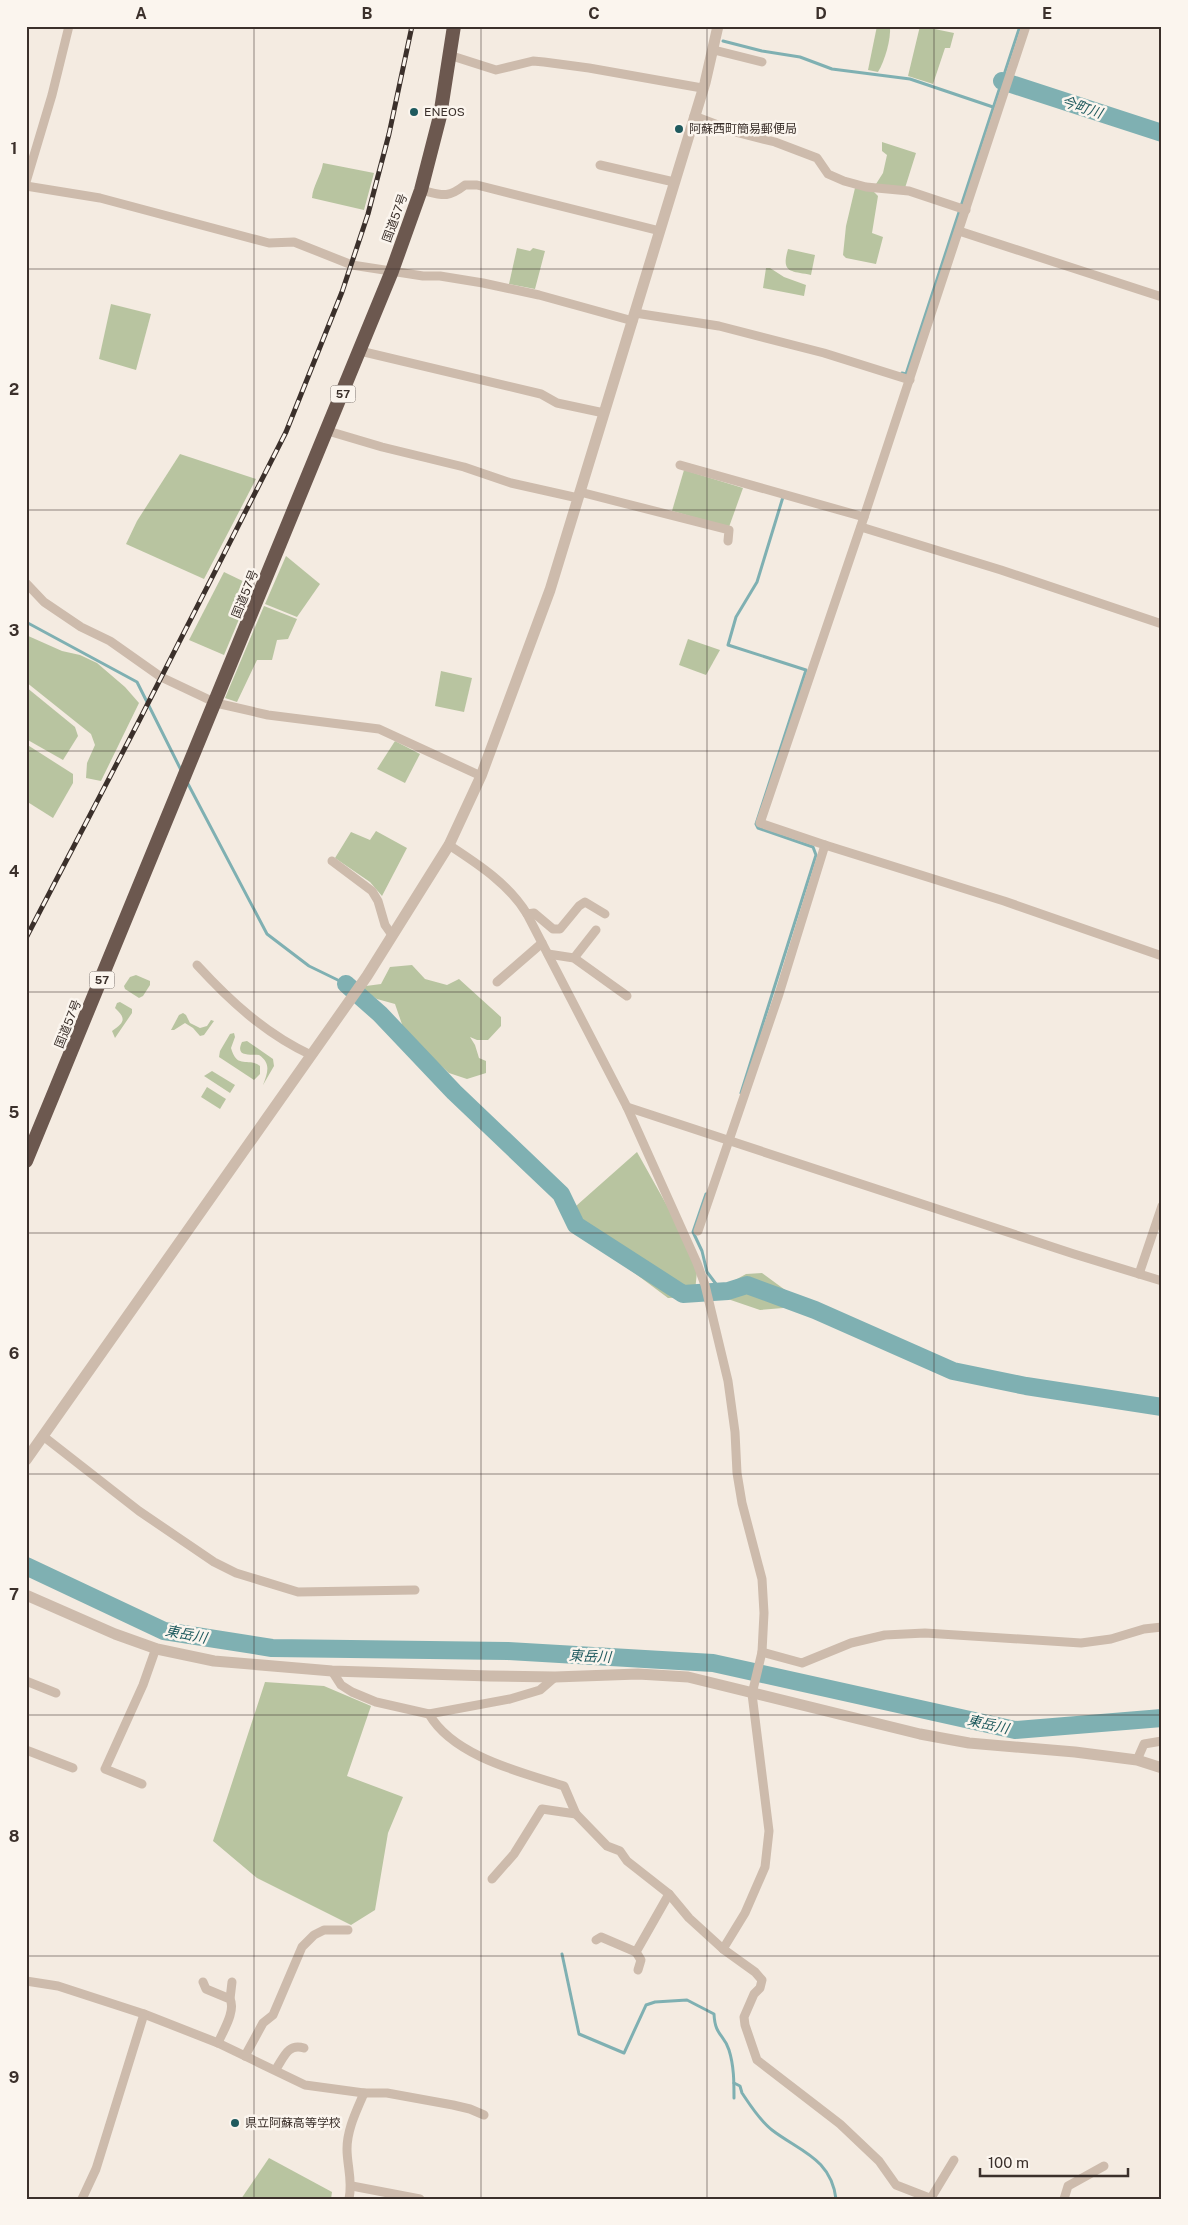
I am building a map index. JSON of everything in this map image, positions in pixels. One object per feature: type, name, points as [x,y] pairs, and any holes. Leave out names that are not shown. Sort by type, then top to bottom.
[{"type":"highway","name":"国道57号","points":[[26,1161],[216,703],[392,271],[421,190],[440,116],[454,26]]},
{"type":"street","points":[[26,182],[52,95],[69,26]]},
{"type":"street","points":[[26,1460],[367,976],[449,845],[481,776],[550,590],[714,50],[718,26]]},
{"type":"street","points":[[1026,26],[910,380],[760,824],[1004,902],[1162,956]]},
{"type":"street","points":[[714,50],[762,62]]},
{"type":"street","points":[[449,55],[496,70],[533,61],[589,68],[702,88]]},
{"type":"street","points":[[694,116],[739,133],[776,142],[817,158],[828,174],[844,182],[866,187],[909,191],[966,210]]},
{"type":"street","points":[[600,165],[674,182]]},
{"type":"street","points":[[421,190],[445,196],[454,194],[465,185],[477,185],[660,231]]},
{"type":"street","points":[[26,186],[100,198],[269,242],[294,242],[352,265],[424,276],[440,276],[483,282],[634,317],[719,326],[824,353],[910,380]]},
{"type":"street","points":[[959,231],[1162,297]]},
{"type":"street","points":[[360,351],[542,394],[557,403],[604,414]]},
{"type":"street","points":[[328,430],[382,447],[464,467],[511,482],[579,495],[729,530],[728,541]]},
{"type":"street","points":[[680,465],[864,517]]},
{"type":"street","points":[[861,527],[1001,570],[1162,624]]},
{"type":"street","points":[[26,582],[44,602],[81,627],[110,641],[161,677],[216,703],[268,715],[379,729],[481,776]]},
{"type":"street","points":[[449,845],[505,887],[518,899],[527,914],[627,1107],[705,1285],[731,1399],[735,1432],[736,1473],[762,1579],[764,1613],[762,1652],[752,1694],[768,1831],[766,1867],[745,1913],[723,1949]]},
{"type":"street","points":[[698,1231],[779,994],[825,845]]},
{"type":"street","points":[[332,861],[372,891],[378,901],[385,925],[392,935]]},
{"type":"street","points":[[527,914],[534,913],[553,928],[560,929],[579,906],[585,902],[604,914]]},
{"type":"street","points":[[574,958],[596,930]]},
{"type":"street","points":[[497,982],[542,943]]},
{"type":"street","points":[[548,954],[574,958],[627,996]]},
{"type":"street","points":[[197,965],[223,993],[254,1021],[289,1044],[311,1055]]},
{"type":"street","points":[[627,1107],[1162,1281]]},
{"type":"street","points":[[1139,1274],[1162,1206]]},
{"type":"street","points":[[43,1436],[139,1511],[214,1562],[236,1573],[298,1592],[415,1590]]},
{"type":"street","points":[[26,1595],[115,1634],[156,1648],[214,1661],[332,1671],[555,1677],[638,1674],[688,1677],[920,1734],[969,1743],[1075,1752],[1137,1760],[1162,1768]]},
{"type":"street","points":[[762,1652],[802,1663],[851,1644],[885,1634],[925,1633],[1081,1643],[1111,1639],[1144,1629],[1162,1627]]},
{"type":"street","points":[[142,1784],[105,1769],[143,1685],[156,1648]]},
{"type":"street","points":[[332,1671],[341,1685],[352,1692],[376,1702],[429,1714],[470,1708],[518,1697],[540,1690],[555,1677]]},
{"type":"street","points":[[26,1681],[56,1693]]},
{"type":"street","points":[[429,1714],[446,1736],[500,1766],[564,1786],[576,1814],[607,1846],[620,1851],[627,1861],[669,1894],[689,1918],[723,1949],[762,1980],[760,1988],[754,1994],[744,2017],[757,2060],[840,2124],[879,2161],[896,2185],[932,2199],[954,2160]]},
{"type":"street","points":[[1137,1760],[1144,1744],[1162,1742]]},
{"type":"street","points":[[26,1750],[73,1768]]},
{"type":"street","points":[[492,1879],[514,1854],[542,1809],[576,1814]]},
{"type":"street","points":[[636,1952],[669,1894]]},
{"type":"street","points":[[245,2056],[263,2023],[273,2015],[302,1947],[314,1935],[324,1930],[348,1930]]},
{"type":"street","points":[[596,1940],[601,1938],[636,1952],[641,1960],[638,1970]]},
{"type":"street","points":[[26,1981],[58,1986],[144,2014],[218,2043],[276,2069],[305,2085],[364,2093],[387,2093],[454,2105],[484,2115]]},
{"type":"street","points":[[203,1982],[206,1989],[230,1999]]},
{"type":"street","points":[[218,2043],[232,2008],[230,1999],[232,1982]]},
{"type":"street","points":[[82,2199],[96,2169],[144,2014]]},
{"type":"street","points":[[276,2069],[291,2048],[296,2046],[304,2048]]},
{"type":"street","points":[[348,2199],[352,2186],[347,2148],[351,2125],[364,2093]]},
{"type":"street","points":[[1068,2186],[1104,2166]]},
{"type":"street","points":[[1064,2199],[1072,2175]]},
{"type":"street","points":[[352,2186],[420,2199]]},
{"type":"green space","points":[[877,26],[890,26],[887,50],[878,72],[868,70]]},
{"type":"green space","points":[[920,26],[954,33],[950,48],[945,48],[933,84],[908,76]]},
{"type":"green space","points":[[882,142],[916,153],[905,188],[876,184],[883,173],[887,155],[882,151]]},
{"type":"green space","points":[[323,163],[374,173],[364,210],[312,198]]},
{"type":"green space","points":[[855,188],[874,192],[878,196],[872,233],[883,237],[876,264],[846,258],[843,255],[846,226]]},
{"type":"green space","points":[[517,248],[530,251],[533,248],[545,251],[535,289],[509,284]]},
{"type":"green space","points":[[788,249],[815,255],[811,275],[789,270],[786,263]]},
{"type":"green space","points":[[766,268],[770,268],[784,277],[806,285],[804,296],[763,288]]},
{"type":"green space","points":[[111,304],[151,314],[136,370],[99,359]]},
{"type":"green space","points":[[180,454],[256,479],[204,579],[126,544],[137,521]]},
{"type":"green space","points":[[684,470],[743,488],[729,527],[672,511]]},
{"type":"green space","points":[[286,556],[320,584],[297,617],[265,604]]},
{"type":"green space","points":[[224,572],[253,586],[224,655],[189,640]]},
{"type":"green space","points":[[264,606],[297,619],[288,639],[277,640],[272,660],[257,660],[237,702],[225,698]]},
{"type":"green space","points":[[26,635],[62,651],[80,655],[97,663],[125,687],[139,703],[101,781],[86,778],[87,763],[95,745],[91,734],[26,682]]},
{"type":"green space","points":[[688,639],[720,650],[706,675],[679,665]]},
{"type":"green space","points":[[441,671],[472,678],[464,712],[435,706]]},
{"type":"green space","points":[[26,687],[75,727],[78,736],[63,760],[26,739]]},
{"type":"green space","points":[[395,741],[420,754],[405,783],[377,769]]},
{"type":"green space","points":[[26,744],[73,774],[73,783],[53,818],[26,801]]},
{"type":"green space","points":[[376,831],[407,848],[382,896],[370,882],[335,858],[351,832],[370,840]]},
{"type":"green space","points":[[412,965],[425,979],[447,985],[459,979],[501,1017],[501,1026],[488,1040],[477,1040],[470,1037],[479,1058],[486,1061],[486,1073],[467,1079],[449,1073],[405,1033],[395,1004],[377,999],[363,990],[366,986],[381,984],[390,967]]},
{"type":"green space","points":[[136,975],[150,981],[150,985],[143,996],[139,998],[125,989],[124,986],[130,977]]},
{"type":"green space","points":[[120,1002],[132,1009],[132,1013],[115,1038],[112,1031],[122,1021],[121,1015],[115,1008],[117,1003]]},
{"type":"green space","points":[[183,1013],[190,1023],[200,1028],[207,1026],[211,1020],[214,1021],[204,1035],[200,1036],[185,1023],[171,1030],[179,1015]]},
{"type":"green space","points":[[234,1033],[235,1037],[231,1048],[237,1059],[260,1066],[260,1074],[254,1080],[219,1057],[220,1051],[230,1034]]},
{"type":"green space","points":[[247,1041],[273,1059],[274,1066],[263,1085],[267,1065],[259,1055],[244,1054],[240,1050],[242,1042]]},
{"type":"green space","points":[[212,1071],[235,1085],[230,1093],[204,1076]]},
{"type":"green space","points":[[207,1087],[226,1099],[220,1109],[201,1097]]},
{"type":"green space","points":[[637,1152],[698,1261],[695,1292],[719,1289],[746,1274],[762,1273],[807,1306],[760,1310],[719,1296],[668,1298],[585,1236],[576,1206]]},
{"type":"green space","points":[[265,1682],[324,1686],[371,1706],[347,1776],[403,1797],[388,1833],[375,1910],[351,1925],[257,1878],[213,1841]]},
{"type":"green space","points":[[269,2158],[332,2192],[331,2199],[241,2199]]},
{"type":"waterway","points":[[902,373],[906,374],[1020,26]]},
{"type":"waterway","points":[[723,41],[762,51],[800,57],[832,69],[910,79],[993,107]]},
{"type":"waterway","name":"今町川","points":[[1002,81],[1162,133]]},
{"type":"waterway","points":[[741,1093],[816,855],[813,847],[758,828],[756,824],[806,670],[728,645],[736,617],[757,582],[782,497]]},
{"type":"waterway","points":[[26,622],[137,682],[182,772]]},
{"type":"waterway","points":[[187,782],[267,934],[309,966],[346,984]]},
{"type":"waterway","points":[[346,984],[380,1014],[454,1092],[561,1194],[576,1225],[683,1294],[728,1291],[747,1285],[815,1310],[953,1371],[1026,1386],[1162,1407]]},
{"type":"waterway","points":[[706,1194],[693,1232],[702,1251],[707,1272],[716,1284]]},
{"type":"waterway","name":"東岳川","points":[[26,1566],[164,1631],[272,1648],[508,1651],[713,1663],[1015,1730],[1162,1718]]},
{"type":"waterway","points":[[562,1954],[579,2034],[624,2053],[646,2005],[655,2002],[687,2000],[714,2014],[716,2027],[727,2045],[731,2056],[734,2098]]},
{"type":"waterway","points":[[734,2083],[740,2086],[742,2093],[759,2118],[821,2165],[833,2185],[836,2199]]},
{"type":"railway","points":[[26,938],[286,432],[342,292],[368,214],[389,134],[412,26]]},
{"type":"place","name":"ENEOS","points":[[414,112]]},
{"type":"place","name":"阿蘇西町簡易郵便局","points":[[679,129]]},
{"type":"place","name":"県立阿蘇高等学校","points":[[235,2123]]}]
